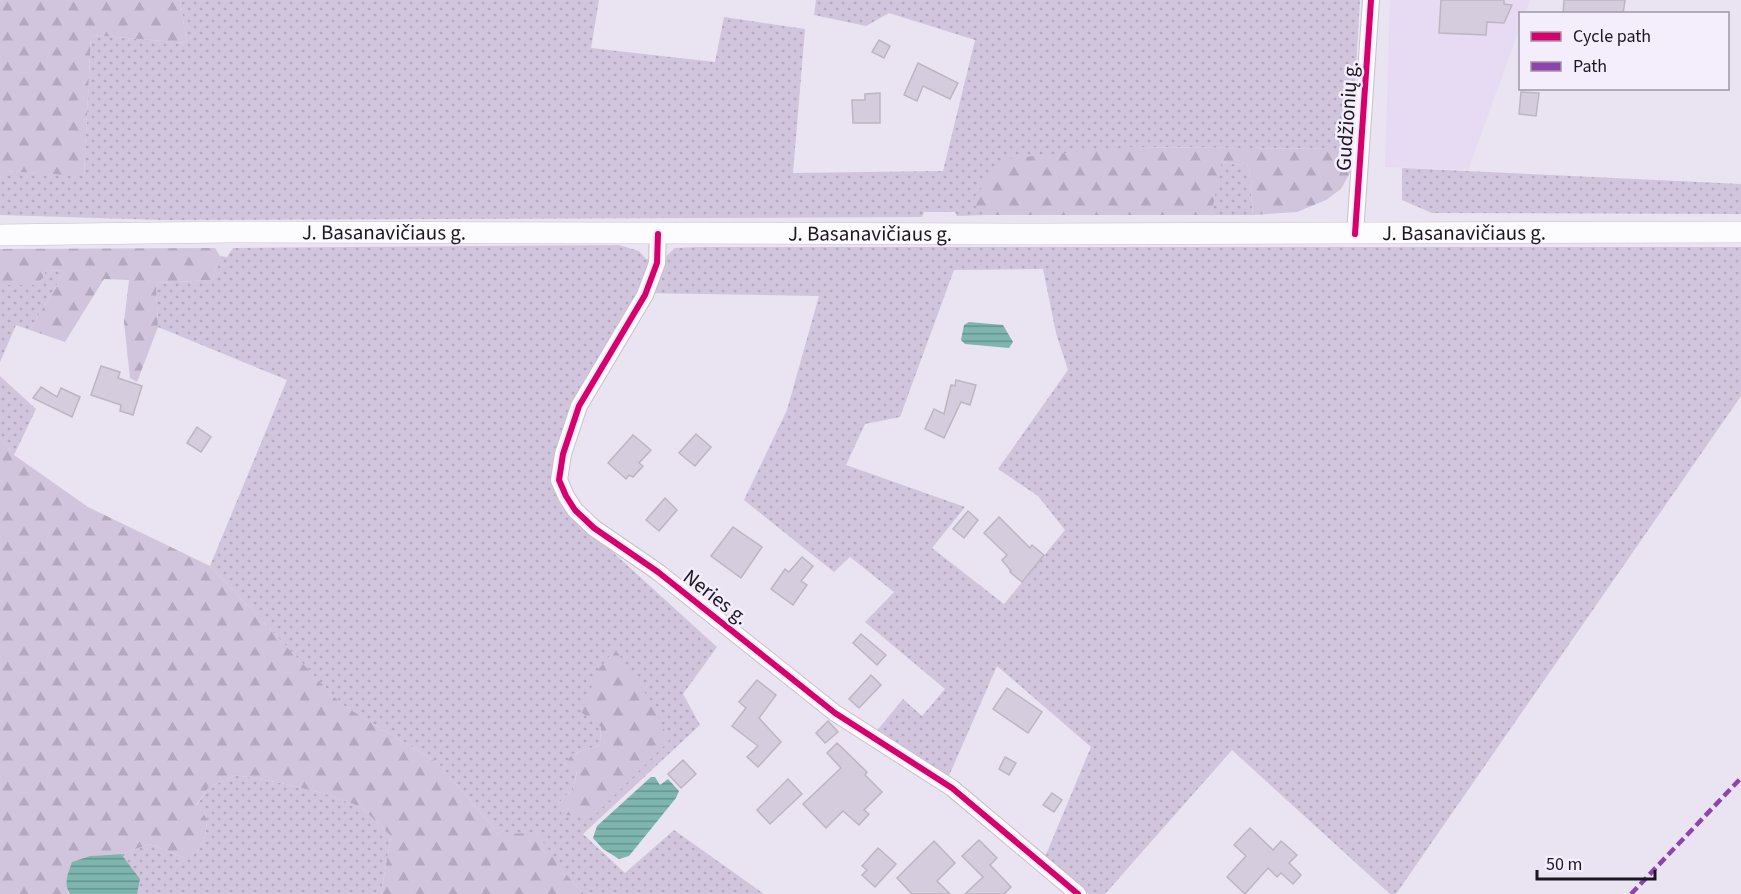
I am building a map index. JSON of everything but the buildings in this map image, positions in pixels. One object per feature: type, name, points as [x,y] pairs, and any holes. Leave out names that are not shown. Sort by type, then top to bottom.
[{"type":"main road","name":"J. Basanavičiaus g.","points":[[0,235],[229,232],[1356,234],[1741,232]]},
{"type":"street","name":"Gudžionių g.","points":[[1356,234],[1371,0]]},
{"type":"street","name":"Neries g.","points":[[658,234],[657,263],[645,295],[579,406],[563,454],[560,480],[566,496],[575,510],[594,528],[658,572],[835,713],[952,788],[1078,894]]},
{"type":"shaded area","points":[[1390,0],[1530,0],[1525,12],[1519,12],[1519,30],[1468,170],[1385,167]]},
{"type":"shaded area","points":[[969,322],[1003,325],[1013,342],[1009,348],[965,344],[961,340],[964,325]]},
{"type":"shaded area","points":[[651,777],[655,777],[660,785],[668,779],[679,791],[676,798],[629,856],[619,859],[603,849],[593,838],[597,826]]},
{"type":"shaded area","points":[[121,854],[140,879],[137,894],[70,894],[67,882],[72,862],[90,856]]},
{"type":"green space","points":[[0,0],[180,0],[187,43],[91,35],[84,176],[7,171],[0,177]]},
{"type":"green space","points":[[180,0],[599,0],[591,48],[715,62],[724,17],[805,29],[793,173],[943,171],[975,40],[889,13],[866,26],[814,15],[816,0],[1360,0],[1351,151],[1131,147],[973,200],[984,215],[957,216],[955,212],[924,212],[922,217],[165,220],[0,215],[0,177],[6,171],[84,175],[91,35],[187,43]]},
{"type":"green space","points":[[1131,147],[1337,149],[1351,151],[1351,171],[1341,189],[1326,200],[1297,212],[1253,215],[1249,166],[1222,162],[1211,215],[984,215],[972,200],[1004,159]]},
{"type":"green space","points":[[1221,162],[1249,166],[1253,215],[1211,215]]},
{"type":"green space","points":[[1402,168],[1741,184],[1741,214],[1432,213],[1402,200]]},
{"type":"green space","points":[[619,245],[639,251],[646,259],[663,259],[675,248],[700,247],[1741,247],[1741,396],[1396,894],[1390,894],[1232,750],[1105,894],[1089,894],[1045,857],[1091,747],[997,666],[948,778],[875,733],[903,699],[922,716],[945,689],[865,622],[894,592],[850,557],[834,572],[744,500],[787,410],[819,296],[639,293],[580,387],[556,447],[552,479],[562,506],[717,647],[683,694],[700,725],[583,834],[625,873],[674,830],[764,894],[584,894],[564,872],[499,834],[438,763],[341,704],[210,566],[287,380],[158,327],[156,283],[212,280],[220,256],[227,257],[233,248]],"holes":[[[1043,269],[1056,333],[1068,370],[998,469],[1038,496],[1065,530],[1004,604],[932,548],[965,507],[846,465],[865,424],[900,417],[954,270]],[[601,727],[668,741],[558,804],[573,789],[577,771],[565,764],[572,754],[600,745]]]},
{"type":"green space","points":[[215,248],[220,256],[212,280],[156,283],[158,327],[137,382],[130,378],[124,322],[129,280],[104,279],[65,342],[30,330],[65,271],[46,270],[43,278],[35,285],[0,285],[0,249]]},
{"type":"green space","points":[[46,270],[65,271],[30,330],[16,325],[0,362],[0,285],[35,285],[43,278]]},
{"type":"green space","points":[[0,376],[36,409],[14,455],[0,438]]},
{"type":"green space","points":[[0,438],[14,455],[88,507],[210,566],[341,704],[438,763],[499,834],[537,833],[564,872],[584,894],[381,894],[391,836],[361,807],[326,794],[236,775],[209,787],[196,805],[207,819],[206,833],[201,846],[187,859],[150,844],[121,854],[90,856],[68,892],[70,894],[0,894]]},
{"type":"green space","points":[[615,649],[652,703],[669,741],[594,816],[562,815],[558,804],[573,789],[577,772],[565,764],[572,754],[600,745],[601,727],[581,712],[599,669]]},
{"type":"green space","points":[[236,775],[326,794],[361,807],[391,836],[381,894],[137,894],[121,854],[150,844],[187,859],[201,846],[206,833],[207,819],[196,806],[209,787]]},
{"type":"marked path","points":[[1631,894],[1741,778]]},
{"type":"cycle path","points":[[1355,234],[1371,0]]},
{"type":"cycle path","points":[[658,234],[657,263],[645,295],[579,406],[563,454],[559,480],[566,496],[575,510],[594,528],[658,572],[835,713],[952,788],[1078,894]]}]
